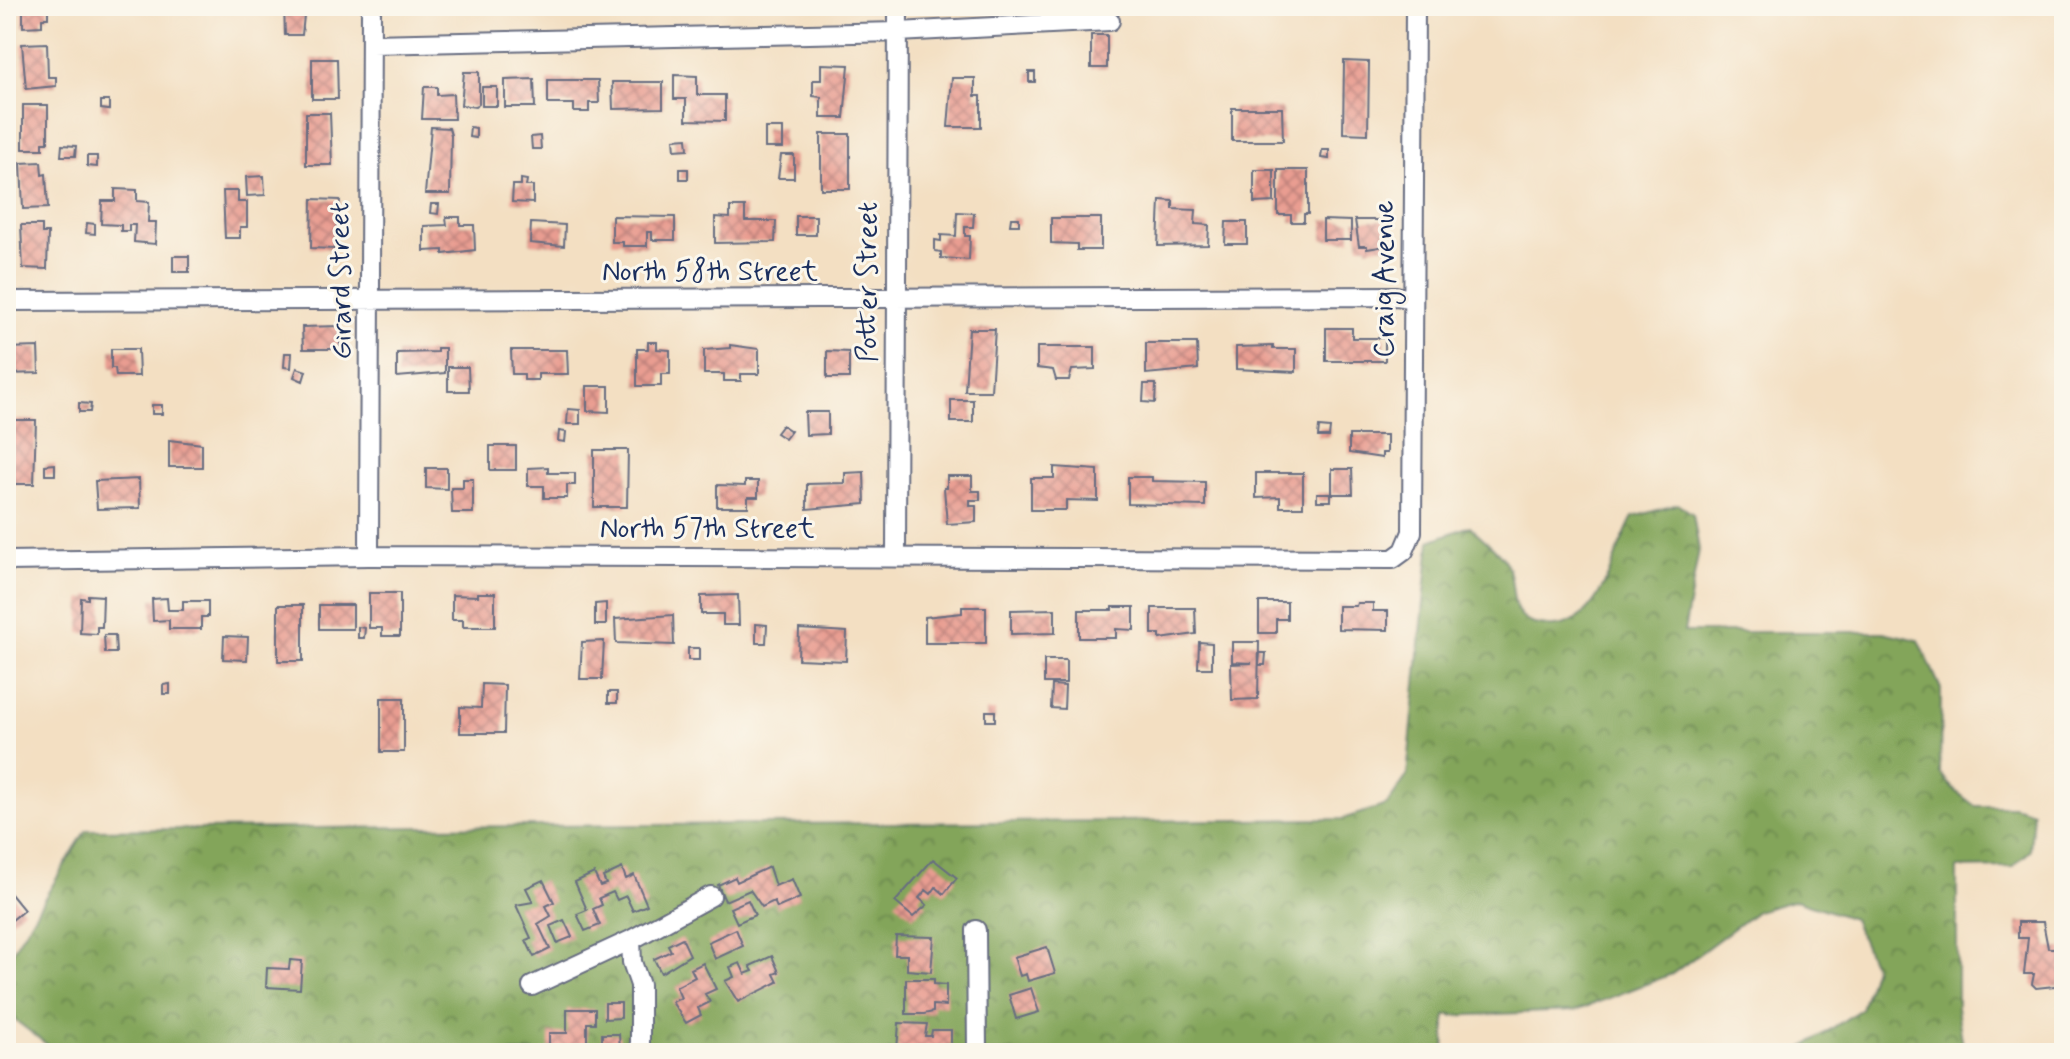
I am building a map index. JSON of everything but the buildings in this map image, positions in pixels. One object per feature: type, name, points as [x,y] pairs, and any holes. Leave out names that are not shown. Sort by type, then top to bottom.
[{"type":"street","name":"Girard Street","points":[[369,556],[371,6]]},
{"type":"street","name":"Potter Street","points":[[896,557],[898,6]]},
{"type":"street","name":"Craig Avenue","points":[[1404,551],[1412,532],[1415,6]]},
{"type":"street","points":[[371,44],[898,32],[1110,21]]},
{"type":"street","name":"North 58th Street","points":[[6,301],[1396,296],[1413,299]]},
{"type":"street","name":"North 57th Street","points":[[6,561],[369,556],[1334,558],[1384,562],[1404,551]]},
{"type":"street","points":[[532,986],[631,940],[711,896]]},
{"type":"street","points":[[976,930],[977,1053]]},
{"type":"street","points":[[631,940],[632,962],[640,985],[640,1053]]},
{"type":"green space","points":[[1678,504],[1693,514],[1699,550],[1684,632],[1883,632],[1919,640],[1941,689],[1940,773],[1953,789],[1975,806],[2013,806],[2033,812],[2030,851],[2012,867],[1957,868],[1957,1008],[1964,1053],[1795,1053],[1861,1009],[1874,967],[1853,919],[1796,900],[1757,911],[1672,974],[1575,1011],[1445,1016],[1445,1053],[58,1053],[6,1013],[6,962],[86,830],[1342,819],[1387,805],[1407,776],[1430,541],[1470,526],[1505,561],[1515,604],[1523,618],[1540,625],[1566,624],[1581,615],[1593,602],[1633,517]]}]
